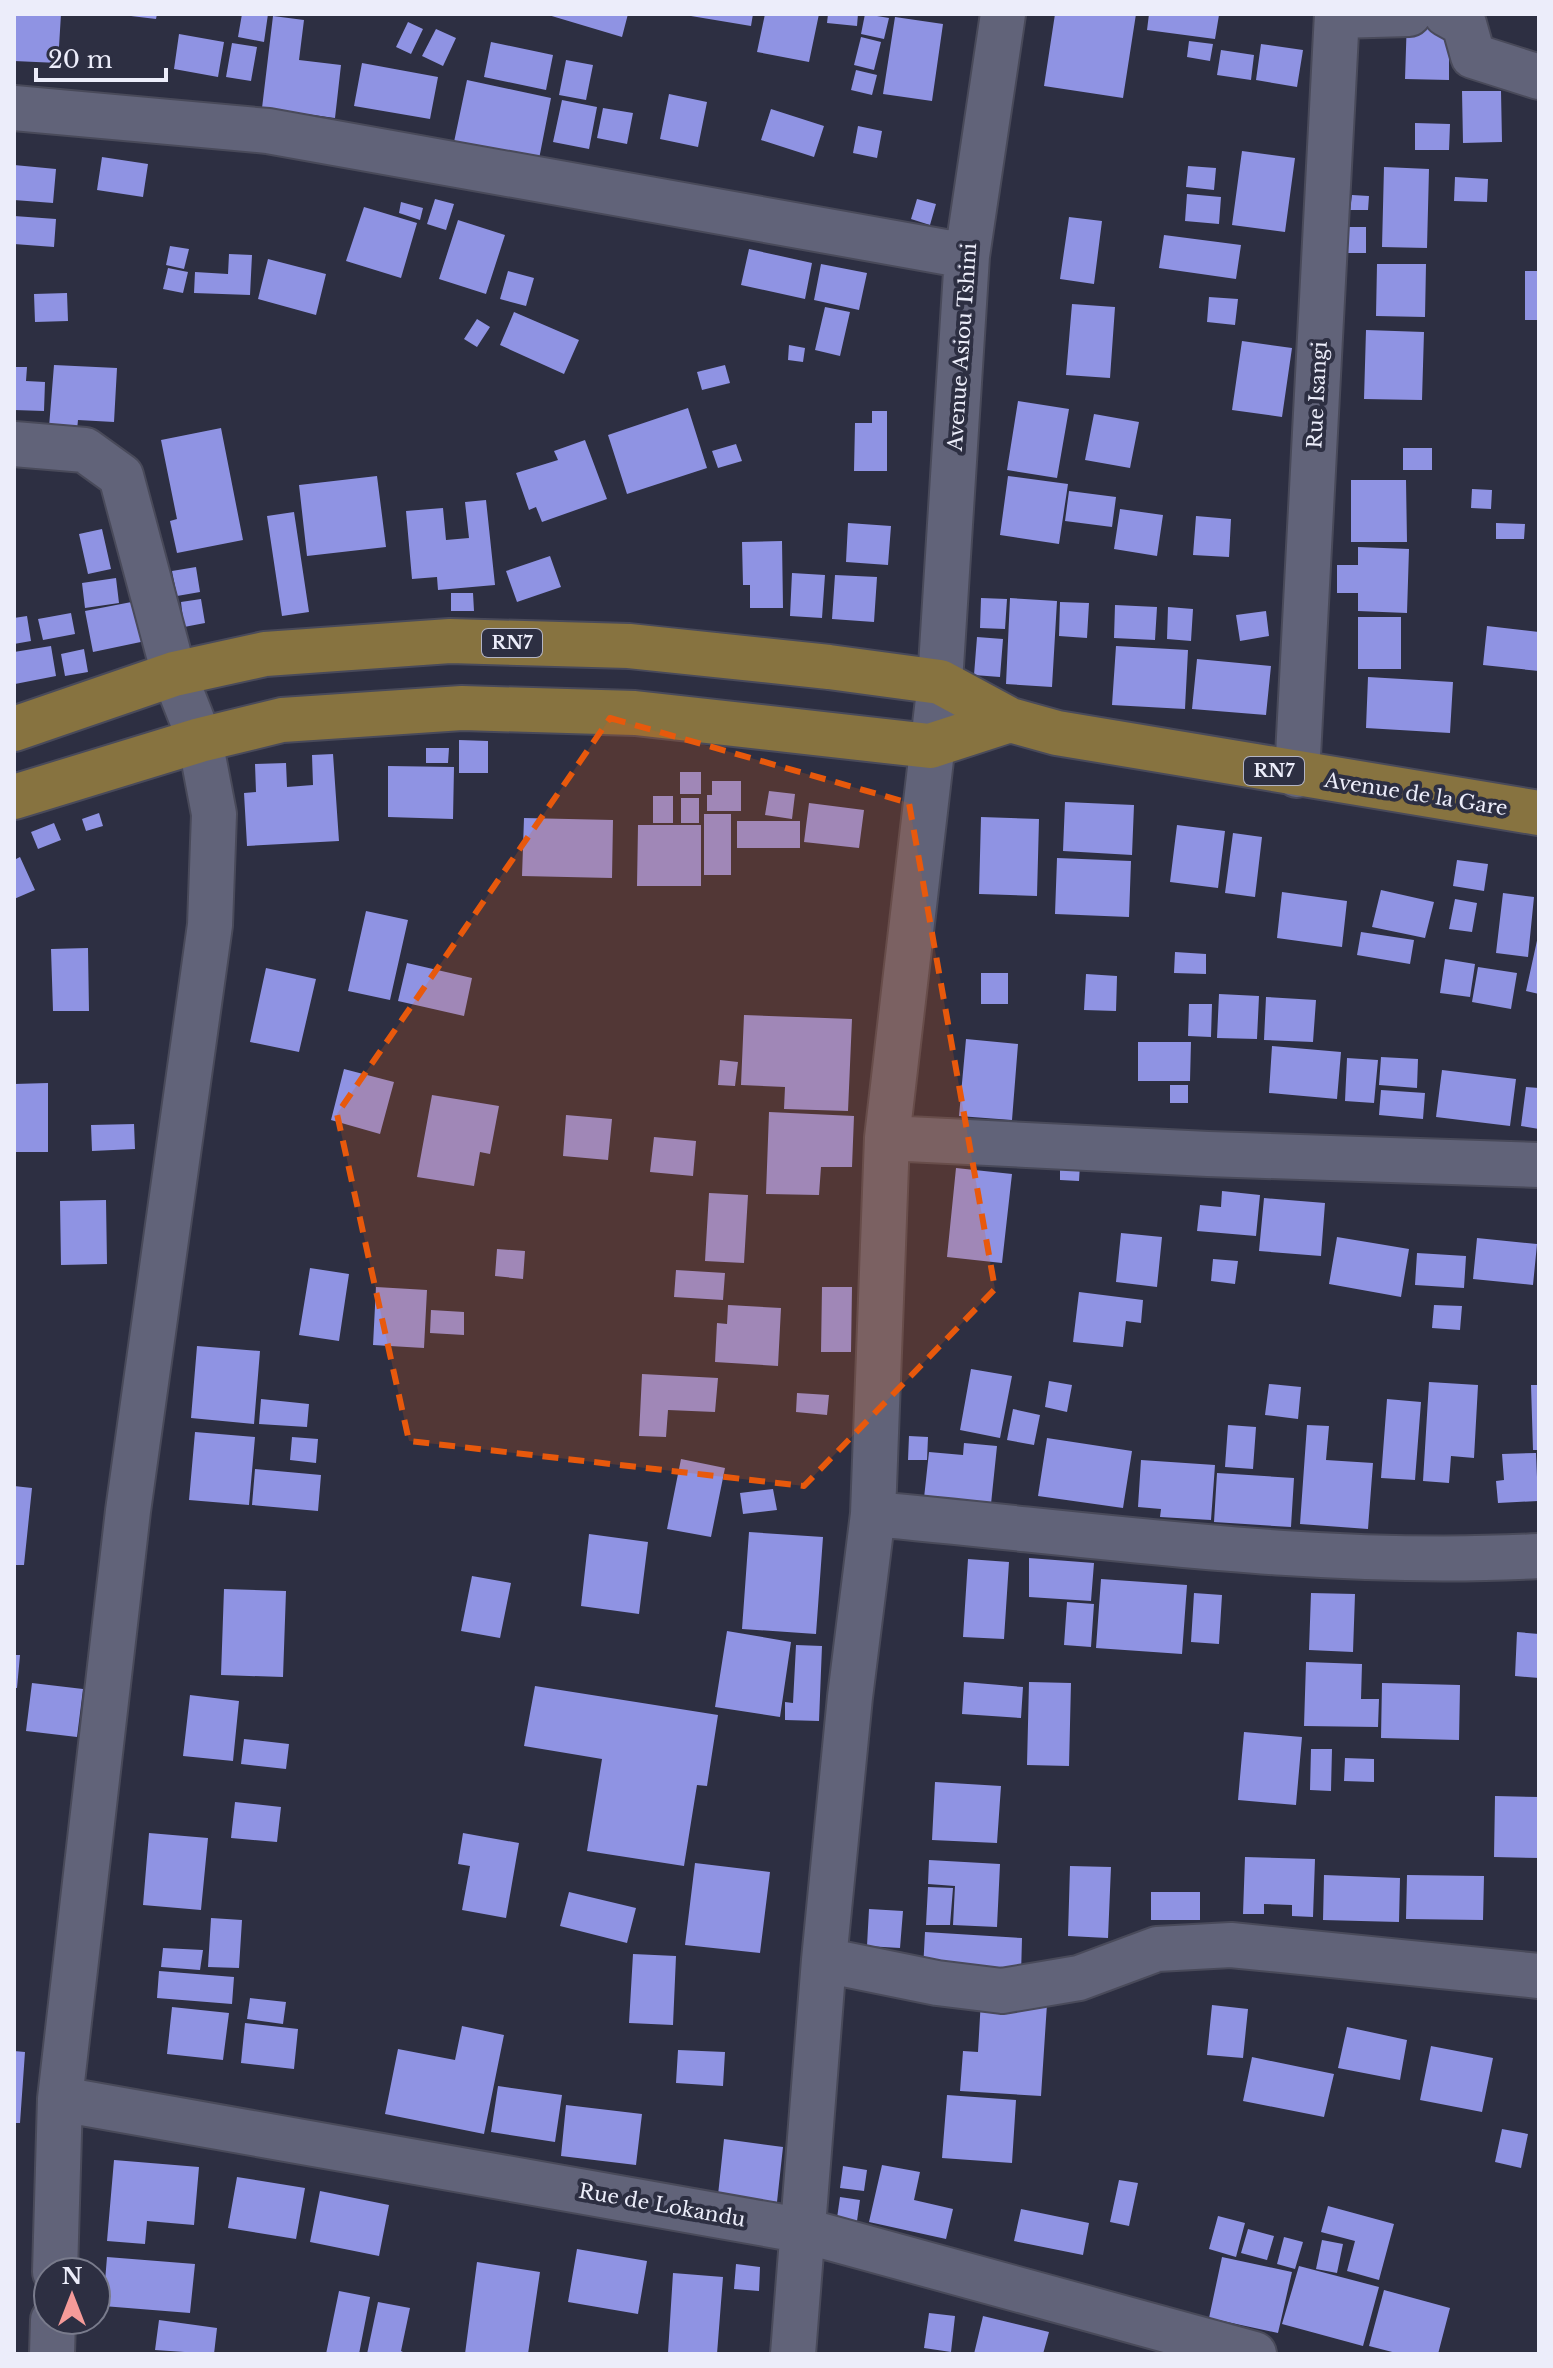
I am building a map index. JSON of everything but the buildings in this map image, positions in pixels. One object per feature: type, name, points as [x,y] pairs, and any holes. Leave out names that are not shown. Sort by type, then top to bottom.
[{"type":"main road","name":"RN7","points":[[14,729],[174,674],[265,654],[450,641],[629,646],[940,682],[1010,720]]},
{"type":"main road","points":[[14,797],[200,740],[282,720],[462,708],[635,713],[930,746],[1010,720]]},
{"type":"main road","name":"Avenue de la Gare","points":[[1010,720],[1057,733],[1539,813]]},
{"type":"street","points":[[1337,15],[1409,14]]},
{"type":"street","points":[[1446,14],[1464,24],[1473,56],[1539,77]]},
{"type":"street","name":"Avenue Asiou Tshini","points":[[793,2354],[824,1960],[850,1697],[873,1514],[887,1138],[930,746],[940,682],[967,256],[997,15]]},
{"type":"street","name":"Rue Isangi","points":[[1297,775],[1337,15]]},
{"type":"street","points":[[14,108],[268,131],[967,256]]},
{"type":"street","points":[[14,444],[85,450],[121,476],[174,674],[200,740],[214,814],[210,925],[128,1511],[60,2099],[55,2256]]},
{"type":"street","points":[[887,1138],[1208,1154],[1539,1165]]},
{"type":"street","points":[[873,1514],[1347,1557],[1456,1560],[1539,1556]]},
{"type":"street","points":[[824,1960],[937,1983],[1002,1991],[1079,1978],[1157,1949],[1231,1945],[1539,1976]]},
{"type":"street","name":"Rue de Lokandu","points":[[60,2099],[805,2231],[1254,2354]]},
{"type":"highlighted area","points":[[610,718],[909,803],[995,1289],[804,1486],[409,1441],[337,1114]]}]
